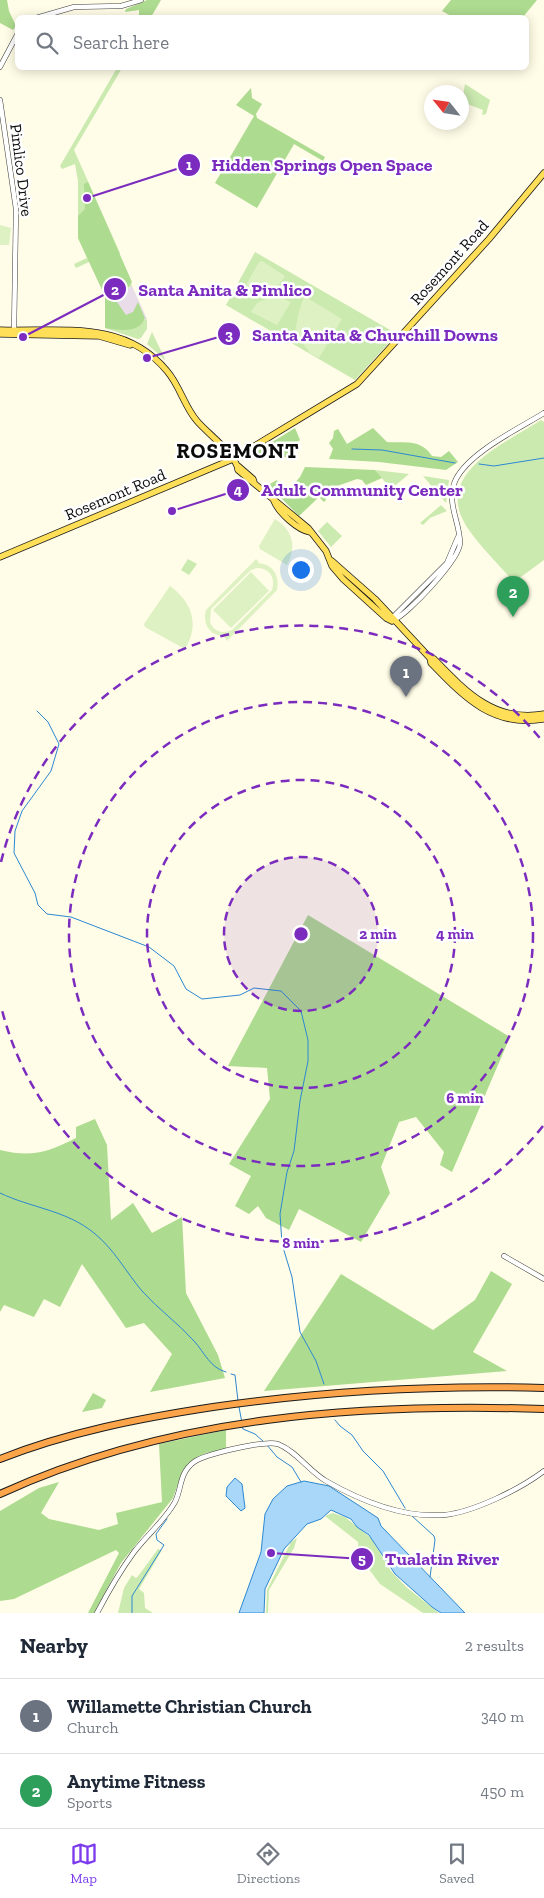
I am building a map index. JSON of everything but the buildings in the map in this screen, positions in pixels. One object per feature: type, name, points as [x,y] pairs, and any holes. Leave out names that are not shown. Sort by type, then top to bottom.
[{"type":"highway","points":[[0,1459],[92,1430],[212,1407],[249,1402],[400,1388],[544,1388]]},
{"type":"highway","points":[[0,1494],[98,1456],[162,1438],[250,1422],[398,1409],[452,1407],[544,1409]]},
{"type":"main road","name":"Rosemont Road","points":[[0,557],[233,459],[361,380],[490,239],[544,173]]},
{"type":"main road","points":[[0,330],[99,336],[140,348],[158,361],[169,374],[194,418],[233,459],[242,474],[308,528],[343,580],[386,618],[392,621],[469,694],[492,709],[518,715],[544,714]]},
{"type":"main road","points":[[0,334],[14,332]]},
{"type":"main road","points":[[430,658],[431,663],[461,694],[479,708],[510,719],[544,719]]},
{"type":"street","points":[[46,15],[74,7],[121,6],[141,0]]},
{"type":"street","points":[[0,67],[15,39]]},
{"type":"street","name":"Pimlico Drive","points":[[0,100],[16,213],[14,332]]},
{"type":"street","points":[[392,621],[398,618],[451,564],[459,546],[452,498],[455,483],[463,468],[476,457],[544,413]]},
{"type":"street","points":[[504,1256],[544,1279]]},
{"type":"street","points":[[97,1613],[128,1560],[173,1504],[187,1469],[199,1459],[264,1443],[279,1445],[318,1475],[360,1498],[382,1506],[434,1515],[455,1513],[507,1493],[544,1471]]},
{"type":"shaded area","points":[[132,286],[147,319],[123,330],[108,297]]},
{"type":"green space","points":[[0,0],[7,0],[15,27],[13,30],[0,23]]},
{"type":"green space","points":[[147,0],[161,0],[152,15],[139,15],[139,10],[125,12],[126,9]]},
{"type":"green space","points":[[451,0],[537,0],[525,15],[449,15],[442,11]]},
{"type":"green space","points":[[116,70],[121,70],[74,150],[120,253],[119,256],[132,286],[109,297],[123,330],[147,319],[147,329],[141,338],[138,339],[105,328],[105,296],[89,262],[76,268],[74,264],[87,258],[78,238],[78,181],[75,164],[62,169],[60,166]]},
{"type":"green space","points":[[469,87],[490,100],[486,114],[482,115],[483,110],[469,105]]},
{"type":"green space","points":[[251,88],[252,98],[262,104],[256,114],[257,118],[325,157],[323,161],[294,144],[257,208],[215,183],[254,116],[236,105]]},
{"type":"green space","points":[[88,182],[132,282],[117,302],[126,315],[133,312],[138,302],[145,318],[138,327],[133,329],[105,328],[105,296],[78,238],[78,216],[85,209],[84,184]]},
{"type":"green space","points":[[0,225],[11,228],[9,245],[0,245]]},
{"type":"green space","points":[[255,252],[397,334],[355,380],[226,305]]},
{"type":"green space","points":[[262,261],[285,276],[276,288],[264,289],[246,285],[259,262]]},
{"type":"green space","points":[[304,296],[342,319],[319,358],[310,353],[295,333]]},
{"type":"green space","points":[[270,297],[279,297],[291,302],[277,325],[251,312],[257,303]]},
{"type":"green space","points":[[152,332],[165,359],[165,360],[147,344]]},
{"type":"green space","points":[[541,420],[544,422],[544,560],[514,582],[479,543],[463,520],[458,502],[460,486],[468,472],[480,460],[495,448]]},
{"type":"green space","points":[[295,428],[300,440],[292,446],[297,458],[251,455]]},
{"type":"green space","points":[[373,428],[387,442],[418,444],[432,456],[441,457],[449,451],[458,462],[446,470],[379,462],[329,459],[333,449],[329,443],[333,438],[334,431],[338,429],[347,444]]},
{"type":"green space","points":[[305,467],[375,470],[382,478],[366,485],[362,480],[357,479],[323,491],[326,500],[324,502],[319,497],[299,516],[268,485],[277,480],[279,486],[292,486],[300,477]]},
{"type":"green space","points":[[375,470],[409,474],[391,489]]},
{"type":"green space","points":[[423,476],[449,480],[446,503]]},
{"type":"green space","points":[[441,505],[447,511],[430,518],[423,525],[420,523]]},
{"type":"green space","points":[[275,519],[286,528],[292,539],[292,552],[287,565],[260,549],[259,546]]},
{"type":"green space","points":[[327,522],[342,536],[331,547],[318,531]]},
{"type":"green space","points":[[188,559],[197,564],[189,575],[181,570]]},
{"type":"green space","points":[[256,559],[258,563],[268,566],[274,572],[278,585],[277,590],[227,641],[224,636],[215,634],[208,628],[205,620],[206,610]],"holes":[[[261,568],[272,577],[272,590],[232,630],[225,632],[216,630],[210,622],[211,609],[251,570]]]},
{"type":"green space","points":[[251,572],[269,591],[231,628],[213,610]]},
{"type":"green space","points":[[170,586],[184,599],[193,622],[190,640],[185,649],[145,627],[144,624]]},
{"type":"green space","points":[[308,915],[510,1037],[452,1172],[440,1165],[444,1152],[416,1117],[399,1122],[381,1167],[390,1193],[361,1242],[299,1209],[289,1230],[266,1218],[258,1206],[249,1214],[235,1206],[251,1176],[229,1164],[270,1099],[267,1068],[228,1066]]},
{"type":"green space","points":[[95,1119],[107,1145],[111,1220],[133,1203],[152,1233],[182,1217],[186,1293],[218,1355],[225,1378],[150,1392],[172,1354],[144,1323],[126,1328],[82,1264],[60,1307],[44,1299],[34,1317],[4,1305],[0,1312],[0,1150],[31,1153],[48,1150],[76,1138],[76,1127]]},
{"type":"green space","points":[[491,1271],[512,1284],[473,1352],[507,1371],[264,1391],[341,1274],[433,1330],[475,1300]]},
{"type":"green space","points":[[93,1393],[106,1400],[102,1408],[82,1412]]},
{"type":"green space","points":[[226,1430],[226,1449],[206,1453],[191,1461],[183,1470],[173,1498],[121,1563],[94,1613],[88,1613],[119,1553],[116,1550],[14,1599],[0,1601],[0,1511],[39,1488],[59,1482],[41,1513],[49,1519],[99,1530],[118,1524],[116,1513],[162,1502],[159,1444]]},
{"type":"green space","points":[[333,1513],[345,1517],[371,1538],[391,1571],[406,1587],[439,1613],[423,1613],[380,1584],[359,1556],[358,1542],[325,1516]]},
{"type":"green space","points":[[297,1538],[294,1548],[269,1590],[268,1613],[266,1613],[267,1590],[291,1542]]},
{"type":"green space","points":[[158,1549],[162,1550],[139,1589],[144,1593],[145,1608],[153,1613],[118,1613],[124,1588],[132,1575],[136,1578],[139,1575]]},
{"type":"water","points":[[235,1478],[242,1484],[245,1508],[241,1511],[226,1496],[227,1487]]},
{"type":"water","points":[[304,1481],[329,1486],[378,1518],[381,1526],[465,1613],[441,1613],[432,1607],[395,1574],[369,1535],[357,1527],[351,1519],[331,1510],[321,1519],[307,1524],[284,1549],[265,1589],[264,1613],[239,1613],[261,1552],[265,1514],[273,1499],[287,1486]]},
{"type":"waterway","points":[[352,449],[382,450],[455,463]]},
{"type":"waterway","points":[[479,464],[494,466],[544,458]]},
{"type":"waterway","points":[[37,711],[48,722],[59,744],[51,771],[22,811],[15,831],[14,853],[35,893],[38,905],[47,914],[71,917],[149,947],[174,966],[186,989],[202,999],[240,995],[254,988],[281,991],[301,1011],[308,1040],[308,1061],[300,1101],[294,1151],[287,1172],[280,1214],[282,1244],[292,1277],[300,1332],[316,1361],[324,1384]]},
{"type":"waterway","points":[[0,1193],[72,1219],[94,1233],[114,1253],[148,1298],[188,1334],[212,1364],[226,1372]]},
{"type":"waterway","points":[[231,1374],[235,1375],[238,1401]]},
{"type":"waterway","points":[[239,1407],[242,1423]]},
{"type":"waterway","points":[[335,1420],[352,1435],[363,1451],[383,1471],[405,1508]]},
{"type":"waterway","points":[[242,1427],[263,1441]]},
{"type":"waterway","points":[[267,1445],[277,1457],[292,1467],[301,1482]]},
{"type":"waterway","points":[[412,1516],[434,1536],[430,1577]]},
{"type":"waterway","points":[[132,1613],[132,1596],[164,1545],[157,1540],[156,1534],[167,1519]]},
{"type":"place","name":"Hidden Springs Open Space","points":[[87,198]]},
{"type":"place","name":"Santa Anita & Pimlico","points":[[23,337]]},
{"type":"place","name":"Santa Anita & Churchill Downs","points":[[147,358]]},
{"type":"place","name":"Adult Community Center","points":[[172,511]]},
{"type":"place","name":"Anytime Fitness","points":[[513,617]]},
{"type":"place","name":"Willamette Christian Church","points":[[406,697]]},
{"type":"place","name":"Tualatin River","points":[[271,1553]]},
{"type":"district","name":"ROSEMONT","points":[[238,451]]}]
